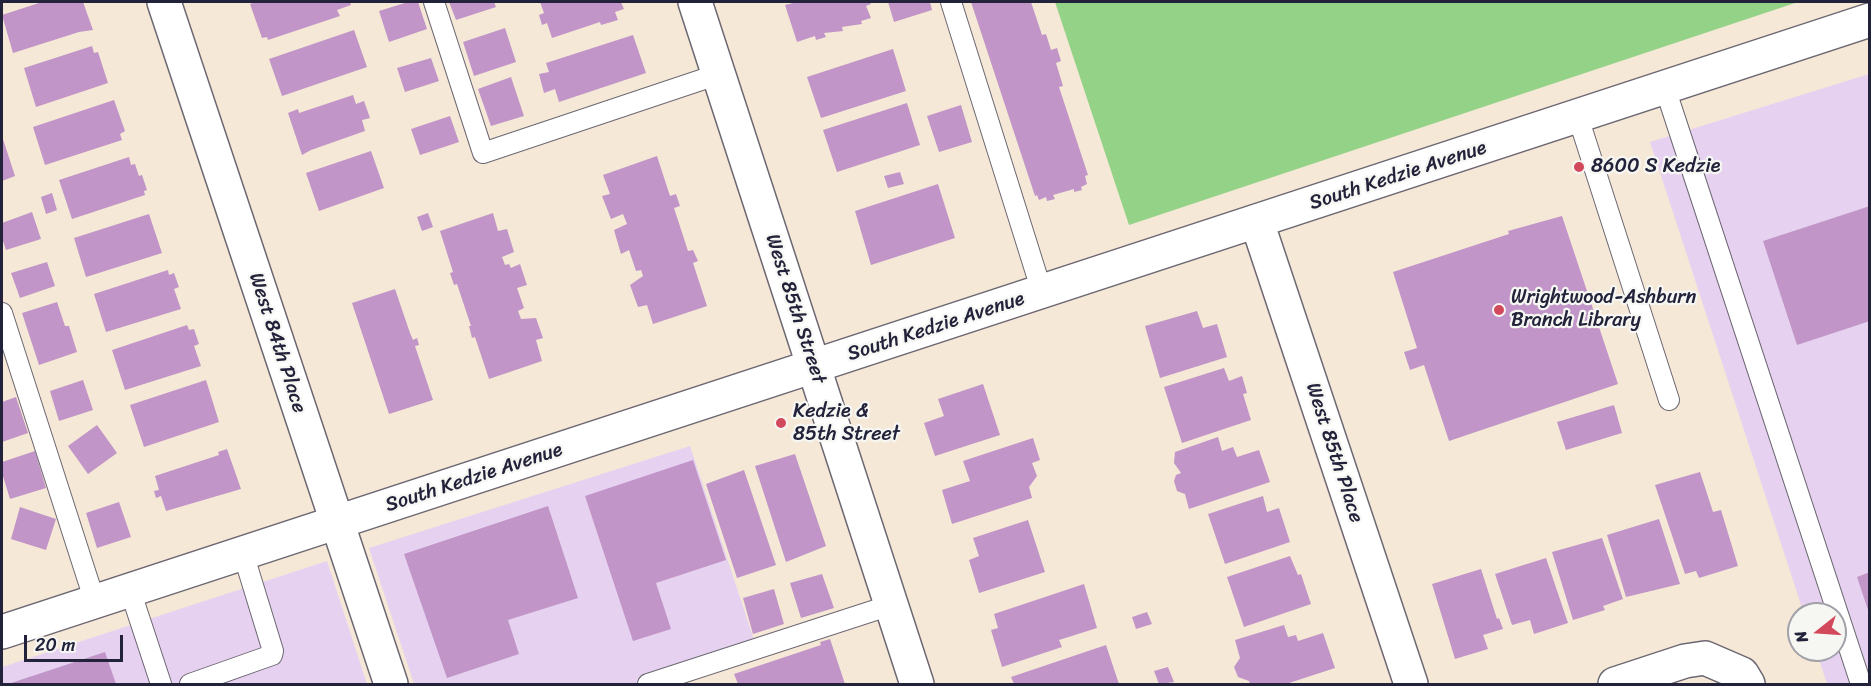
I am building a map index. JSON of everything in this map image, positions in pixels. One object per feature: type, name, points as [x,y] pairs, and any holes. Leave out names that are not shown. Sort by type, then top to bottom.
[{"type":"street","name":"West 84th Place","points":[[164,2],[391,684]]},
{"type":"street","name":"West 85th Street","points":[[695,2],[917,684]]},
{"type":"street","name":"South Kedzie Avenue","points":[[2,632],[1869,21]]},
{"type":"street","name":"West 85th Place","points":[[1257,222],[1411,684]]},
{"type":"street","points":[[1615,684],[1685,661],[1705,658],[1742,674],[1748,684]]},
{"type":"lane","points":[[434,2],[483,153],[719,74]]},
{"type":"lane","points":[[951,2],[1042,292]]},
{"type":"lane","points":[[1665,88],[1861,684]]},
{"type":"lane","points":[[1578,117],[1669,400]]},
{"type":"lane","points":[[2,313],[95,602]]},
{"type":"lane","points":[[190,684],[272,655],[273,651],[243,553]]},
{"type":"lane","points":[[130,590],[161,684]]},
{"type":"lane","points":[[652,684],[891,605]]},
{"type":"shaded area","points":[[1869,74],[1869,684],[1827,684],[1820,662],[1847,662],[1847,602],[1800,602],[1650,142]]},
{"type":"shaded area","points":[[690,446],[757,649],[648,684],[414,684],[369,548]]},
{"type":"shaded area","points":[[327,561],[367,684],[2,684],[2,667]]},
{"type":"green space","points":[[1055,2],[1798,2],[1129,225]]},
{"type":"building","points":[[42,2],[83,2],[93,30],[79,32],[13,53],[2,15]]},
{"type":"building","points":[[255,2],[350,2],[351,5],[337,10],[340,16],[268,40],[267,37],[262,38],[250,4]]},
{"type":"building","points":[[408,2],[418,2],[427,29],[389,42],[379,11]]},
{"type":"building","points":[[449,2],[494,2],[496,7],[456,20]]},
{"type":"building","points":[[540,2],[621,2],[624,9],[615,12],[618,20],[601,25],[600,22],[552,38],[547,23],[542,25],[539,15],[544,13]]},
{"type":"building","points":[[797,2],[870,2],[871,4],[866,6],[871,18],[861,21],[862,24],[842,27],[843,31],[824,33],[826,37],[816,40],[815,36],[797,42],[785,5]]},
{"type":"building","points":[[888,2],[930,2],[932,10],[894,22]]},
{"type":"building","points":[[971,2],[1031,2],[1042,35],[1046,34],[1051,50],[1057,48],[1061,61],[1056,63],[1063,86],[1059,87],[1088,175],[1085,176],[1087,184],[1081,187],[1082,190],[1074,192],[1074,189],[1053,195],[1055,199],[1047,201],[1046,197],[1039,200],[1037,195],[1035,196]]},
{"type":"building","points":[[505,28],[516,62],[474,76],[463,42]]},
{"type":"building","points":[[354,30],[367,67],[282,96],[269,59]]},
{"type":"building","points":[[633,35],[646,73],[559,102],[555,89],[544,93],[539,74],[549,72],[546,63]]},
{"type":"building","points":[[92,46],[94,53],[98,52],[108,83],[36,107],[24,68]]},
{"type":"building","points":[[893,49],[906,91],[821,118],[807,77]]},
{"type":"building","points":[[431,58],[439,81],[405,92],[397,68]]},
{"type":"building","points":[[511,77],[524,116],[491,126],[478,89]]},
{"type":"building","points":[[353,95],[356,104],[364,101],[370,118],[362,120],[365,131],[302,155],[288,113],[298,109],[299,113]]},
{"type":"building","points":[[114,100],[125,131],[120,134],[122,140],[45,165],[33,127]]},
{"type":"building","points":[[907,103],[920,145],[837,172],[823,130]]},
{"type":"building","points":[[961,105],[972,142],[939,152],[927,116]]},
{"type":"building","points":[[450,116],[459,142],[420,155],[411,129]]},
{"type":"building","points":[[2,136],[15,176],[2,181]]},
{"type":"building","points":[[371,151],[384,188],[319,211],[306,173]]},
{"type":"building","points":[[657,156],[670,196],[676,194],[680,206],[674,208],[688,251],[693,250],[698,261],[693,263],[707,306],[653,324],[647,305],[638,307],[630,285],[643,276],[641,270],[636,271],[629,250],[621,254],[614,230],[627,224],[623,214],[611,219],[602,196],[610,194],[603,175]]},
{"type":"building","points":[[129,157],[131,165],[135,164],[139,176],[142,175],[147,190],[144,191],[145,195],[72,219],[59,180]]},
{"type":"building","points":[[900,172],[904,184],[888,188],[884,176]]},
{"type":"building","points":[[938,184],[955,238],[871,265],[855,211]]},
{"type":"building","points":[[52,193],[57,210],[46,214],[41,197]]},
{"type":"building","points":[[1870,206],[1870,321],[1797,345],[1763,241]]},
{"type":"building","points":[[32,212],[41,239],[6,250],[2,238],[2,223]]},
{"type":"building","points":[[428,213],[433,227],[422,231],[417,217]]},
{"type":"building","points":[[493,213],[498,231],[507,229],[514,252],[502,257],[505,265],[509,264],[511,268],[520,264],[527,285],[517,288],[524,308],[518,311],[521,319],[536,318],[543,338],[536,340],[542,361],[489,379],[475,337],[472,338],[469,326],[471,326],[457,284],[454,285],[450,273],[453,272],[440,231]]},
{"type":"building","points":[[149,214],[162,253],[86,277],[74,238]]},
{"type":"building","name":"Wrightwood-Ashburn Branch Library","points":[[1562,216],[1618,384],[1449,441],[1424,365],[1410,370],[1404,352],[1417,348],[1393,272],[1509,234],[1508,231]]},
{"type":"building","points":[[47,262],[55,286],[20,298],[11,273]]},
{"type":"building","points":[[168,270],[169,275],[174,273],[179,287],[174,289],[181,309],[106,332],[94,294]]},
{"type":"building","points":[[395,289],[413,340],[417,338],[419,345],[415,346],[433,400],[389,414],[352,303]]},
{"type":"building","points":[[57,302],[65,326],[69,326],[77,352],[39,365],[22,313]]},
{"type":"building","points":[[1197,311],[1203,328],[1217,324],[1227,357],[1160,378],[1145,326]]},
{"type":"building","points":[[187,325],[189,330],[194,329],[199,344],[194,346],[201,366],[125,390],[112,350]]},
{"type":"building","points":[[1224,368],[1229,381],[1242,376],[1247,393],[1243,394],[1251,420],[1182,443],[1164,387]]},
{"type":"building","points":[[83,380],[93,410],[59,421],[50,391]]},
{"type":"building","points":[[206,380],[219,422],[144,447],[130,405]]},
{"type":"building","points":[[983,384],[1000,435],[935,456],[924,423],[944,416],[938,399]]},
{"type":"building","points":[[16,397],[28,433],[2,442],[2,402]]},
{"type":"building","points":[[1614,405],[1622,433],[1566,450],[1557,422]]},
{"type":"building","points":[[97,425],[117,453],[88,474],[68,446]]},
{"type":"building","points":[[1218,437],[1222,451],[1233,447],[1237,457],[1259,450],[1270,482],[1189,509],[1185,494],[1177,491],[1174,481],[1176,475],[1181,473],[1174,463],[1175,452]]},
{"type":"building","points":[[1033,438],[1040,460],[1032,463],[1037,476],[1029,487],[1032,498],[952,524],[942,490],[970,481],[963,461]]},
{"type":"building","points":[[227,449],[241,489],[166,511],[161,496],[156,498],[154,491],[159,490],[155,476],[219,455],[218,452]]},
{"type":"building","points":[[35,451],[46,488],[10,499],[2,473],[2,462]]},
{"type":"building","points":[[795,454],[826,546],[786,562],[755,466]]},
{"type":"building","points":[[693,460],[726,560],[656,583],[671,629],[633,641],[585,496]]},
{"type":"building","points":[[744,470],[776,565],[737,578],[706,484]]},
{"type":"building","points":[[1700,472],[1713,512],[1721,510],[1738,566],[1699,578],[1696,571],[1685,574],[1655,485]]},
{"type":"building","points":[[1263,496],[1267,512],[1279,508],[1290,542],[1225,564],[1208,514]]},
{"type":"building","points":[[119,502],[131,537],[97,548],[86,513]]},
{"type":"building","points":[[548,506],[578,598],[508,620],[519,654],[447,678],[404,554]]},
{"type":"building","points":[[20,507],[56,519],[46,550],[11,539]]},
{"type":"building","points":[[1659,519],[1680,584],[1626,597],[1607,535]]},
{"type":"building","points":[[1028,520],[1045,572],[979,593],[969,560],[979,556],[973,538]]},
{"type":"building","points":[[1602,538],[1623,599],[1603,606],[1605,610],[1573,620],[1552,552]]},
{"type":"building","points":[[1290,556],[1298,575],[1301,574],[1311,604],[1244,627],[1227,577]]},
{"type":"building","points":[[1546,558],[1568,623],[1534,634],[1530,620],[1512,625],[1495,574]]},
{"type":"building","points":[[1481,569],[1497,619],[1499,618],[1503,629],[1483,635],[1488,649],[1455,659],[1432,584]]},
{"type":"building","points":[[1870,572],[1870,613],[1869,613],[1857,577]]},
{"type":"building","points":[[822,574],[834,608],[801,618],[790,583]]},
{"type":"building","points":[[1084,584],[1097,628],[1059,640],[1062,647],[1002,667],[991,630],[998,628],[994,614]]},
{"type":"building","points":[[774,589],[784,624],[753,634],[743,598]]},
{"type":"building","points":[[1147,612],[1152,624],[1136,629],[1132,617]]},
{"type":"building","points":[[1284,625],[1288,637],[1296,635],[1298,641],[1323,633],[1335,668],[1286,684],[1250,684],[1249,681],[1238,677],[1234,667],[1240,658],[1235,640]]},
{"type":"building","points":[[830,639],[845,684],[738,684],[734,674],[821,645],[820,642]]},
{"type":"building","points":[[1106,645],[1119,684],[1014,684],[1011,677]]},
{"type":"building","points":[[105,652],[116,684],[8,684]]},
{"type":"building","points":[[1168,667],[1174,682],[1159,684],[1154,671]]},
{"type":"place","name":"8600 S Kedzie","points":[[1579,167]]},
{"type":"place","name":"Wrightwood-Ashburn Branch Library","points":[[1499,310]]},
{"type":"place","name":"Kedzie & 85th Street","points":[[781,423]]}]
